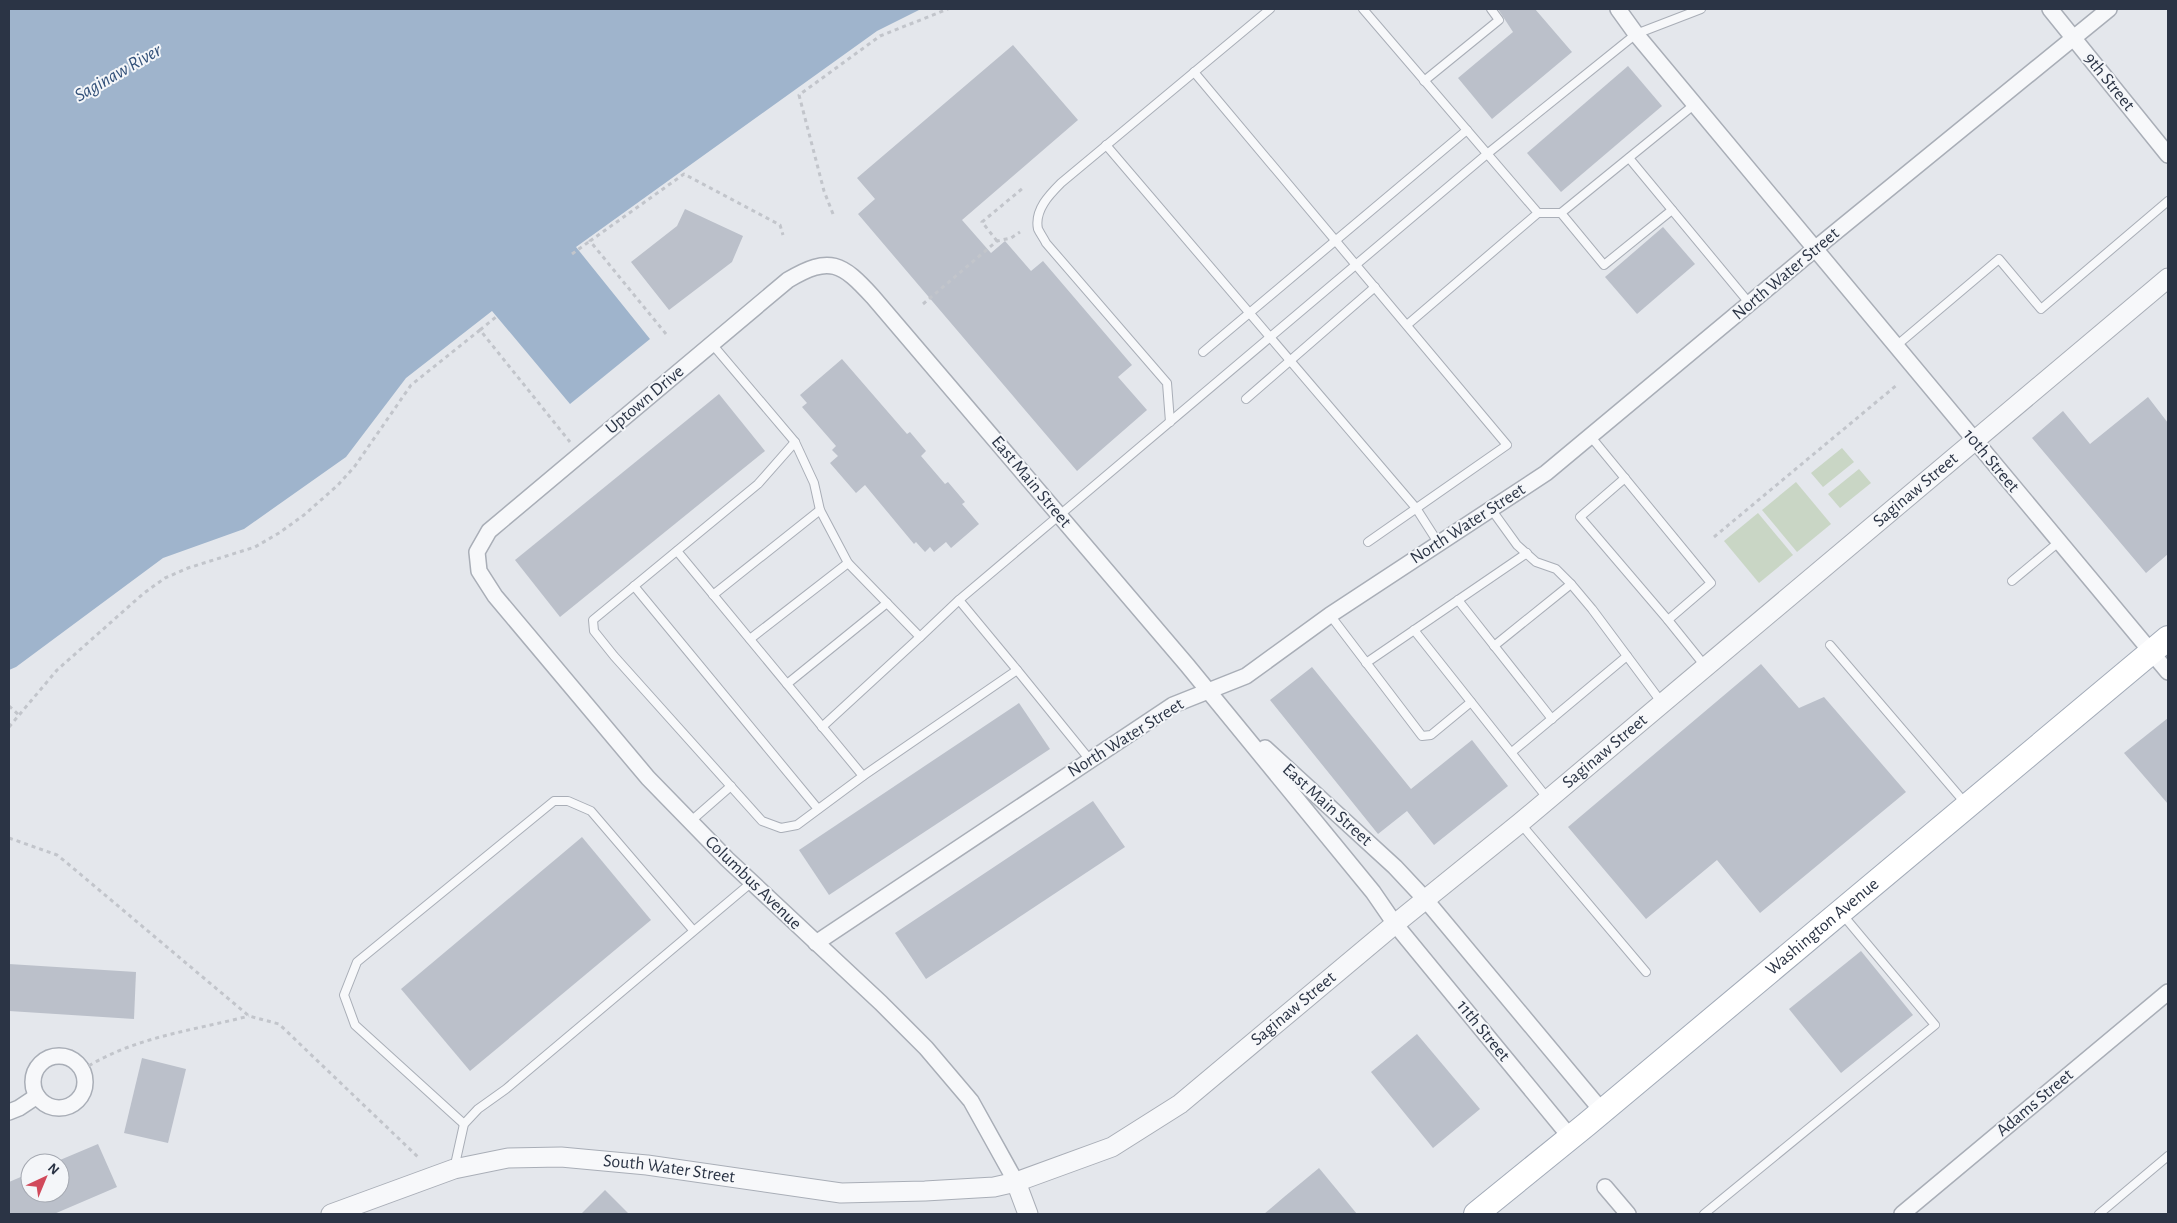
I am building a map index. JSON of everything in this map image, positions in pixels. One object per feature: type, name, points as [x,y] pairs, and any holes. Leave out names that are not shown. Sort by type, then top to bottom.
[{"type":"main road","name":"Washington Avenue","points":[[1476,1214],[1571,1138],[2160,645]]},
{"type":"street","name":"10th Street","points":[[1618,9],[1636,34],[1816,248],[1973,440],[2060,541],[2160,645],[2168,672]]},
{"type":"street","name":"9th Street","points":[[2050,9],[2168,154]]},
{"type":"street","name":"North Water Street","points":[[816,943],[1173,705],[1246,676],[1330,615],[1546,473],[1816,248],[2109,9]]},
{"type":"street","name":"Uptown Drive","points":[[477,552],[489,531],[788,280],[807,269],[824,264]]},
{"type":"street","name":"East Main Street","points":[[824,264],[840,268],[853,275],[1208,691],[1373,892],[1395,924]]},
{"type":"street","name":"Saginaw Street","points":[[1016,1182],[1112,1147],[1180,1104],[1425,899],[1520,823],[1973,440],[2168,278]]},
{"type":"street","name":"Columbus Avenue","points":[[477,552],[479,570],[496,596],[648,778],[752,882],[882,1003],[920,1042],[971,1101],[1016,1182],[1028,1214]]},
{"type":"street","name":"East Main Street","points":[[1227,714],[1395,867],[1425,899],[1602,1111]]},
{"type":"street","name":"11th Street","points":[[1395,924],[1571,1138]]},
{"type":"street","name":"Adams Street","points":[[1902,1214],[2168,992]]},
{"type":"street","points":[[54,1057],[70,1059],[82,1070],[85,1087],[82,1096],[68,1107],[51,1107],[37,1096],[33,1080],[40,1065],[46,1060],[54,1057]]},
{"type":"street","points":[[9,1112],[20,1108],[37,1096]]},
{"type":"street","name":"South Water Street","points":[[331,1214],[454,1168],[508,1158],[561,1157],[647,1165],[841,1192],[925,1191],[994,1186],[1016,1182]]},
{"type":"street","points":[[1605,1187],[1628,1214]]},
{"type":"lane","points":[[1170,422],[1167,383],[1046,243],[1038,228],[1040,213],[1047,198],[1061,183],[1270,9]]},
{"type":"lane","points":[[1363,9],[1538,213]]},
{"type":"lane","points":[[1424,81],[1500,20],[1491,9]]},
{"type":"lane","points":[[822,727],[959,600],[1487,154],[1636,34],[1701,9]]},
{"type":"lane","points":[[1194,72],[1507,445],[1368,542]]},
{"type":"lane","points":[[1407,325],[1538,213],[1562,212],[1695,104]]},
{"type":"lane","points":[[1203,352],[1467,130]]},
{"type":"lane","points":[[1106,145],[1416,508],[1439,544]]},
{"type":"lane","points":[[1629,158],[1750,304]]},
{"type":"lane","points":[[1896,346],[1999,259],[2041,310],[2168,201]]},
{"type":"lane","points":[[1562,212],[1604,265],[1672,210]]},
{"type":"lane","points":[[1246,400],[1375,288]]},
{"type":"lane","points":[[712,344],[796,442],[814,484],[820,510],[848,563],[920,637]]},
{"type":"lane","points":[[1591,436],[1711,583],[1668,620]]},
{"type":"lane","points":[[796,442],[758,484],[593,620],[594,632],[762,821],[781,828],[797,825],[862,776],[1017,670]]},
{"type":"lane","points":[[1625,478],[1580,516],[1705,666]]},
{"type":"lane","points":[[1491,509],[1517,545],[1536,562],[1556,569],[1571,584],[1662,703]]},
{"type":"lane","points":[[713,595],[820,510]]},
{"type":"lane","points":[[2012,581],[2060,541]]},
{"type":"lane","points":[[677,551],[862,776]]},
{"type":"lane","points":[[1366,663],[1526,553]]},
{"type":"lane","points":[[750,639],[848,563]]},
{"type":"lane","points":[[1494,646],[1571,584]]},
{"type":"lane","points":[[634,586],[818,809]]},
{"type":"lane","points":[[959,600],[1090,760]]},
{"type":"lane","points":[[1458,600],[1552,719]]},
{"type":"lane","points":[[787,684],[887,603]]},
{"type":"lane","points":[[1330,615],[1422,736],[1431,735],[1471,702]]},
{"type":"lane","points":[[1414,630],[1548,799]]},
{"type":"lane","points":[[1830,645],[1968,806]]},
{"type":"lane","points":[[1512,752],[1627,656]]},
{"type":"lane","points":[[690,821],[732,786]]},
{"type":"lane","points":[[464,1124],[356,1025],[344,995],[357,962],[554,801],[568,801],[591,811],[693,930]]},
{"type":"lane","points":[[1520,823],[1646,972]]},
{"type":"lane","points":[[454,1168],[464,1124],[478,1109],[506,1089],[752,882]]},
{"type":"lane","points":[[1704,1214],[1935,1025],[1840,912]]},
{"type":"lane","points":[[2099,1214],[2168,1156]]},
{"type":"path","points":[[833,214],[824,191],[799,95],[880,36],[948,9]]},
{"type":"path","points":[[572,254],[684,174],[780,225],[783,235]]},
{"type":"path","points":[[997,241],[982,222],[1023,188]]},
{"type":"path","points":[[923,304],[997,241],[1011,238],[1020,232]]},
{"type":"path","points":[[590,241],[666,334]]},
{"type":"path","points":[[9,727],[57,670],[144,593],[165,578],[188,568],[255,547],[304,515],[338,485],[355,466],[411,385],[496,317]]},
{"type":"path","points":[[480,330],[558,426]]},
{"type":"path","points":[[1714,537],[1898,384]]},
{"type":"path","points":[[9,706],[19,715]]},
{"type":"path","points":[[9,838],[57,855],[249,1016],[280,1024],[418,1157]]},
{"type":"path","points":[[82,1070],[100,1059],[134,1044],[249,1016]]},
{"type":"green space","points":[[1842,448],[1854,462],[1823,487],[1811,473]]},
{"type":"green space","points":[[1859,469],[1871,483],[1840,508],[1828,494]]},
{"type":"green space","points":[[1796,482],[1831,524],[1797,552],[1762,510]]},
{"type":"green space","points":[[1758,513],[1793,555],[1759,583],[1724,541]]},
{"type":"water","name":"Saginaw River","points":[[9,9],[921,9],[877,31],[576,247],[650,339],[570,404],[492,311],[406,378],[346,457],[244,529],[163,558],[16,667],[9,670]]},
{"type":"building","points":[[1498,9],[1535,9],[1572,52],[1492,119],[1458,78],[1513,32]]},
{"type":"building","points":[[1013,45],[1078,120],[962,220],[991,253],[1005,241],[1031,271],[1043,261],[1132,365],[1118,377],[1147,410],[1077,471],[858,214],[875,199],[857,178]]},
{"type":"building","points":[[1628,66],[1662,106],[1561,192],[1527,153]]},
{"type":"building","points":[[685,209],[743,236],[732,262],[669,310],[631,262],[677,226]]},
{"type":"building","points":[[1663,227],[1695,264],[1637,314],[1605,277]]},
{"type":"building","points":[[842,359],[907,434],[910,432],[926,451],[921,456],[945,484],[948,482],[965,502],[962,504],[979,524],[951,548],[946,542],[934,552],[930,547],[925,552],[916,542],[914,544],[865,485],[856,493],[830,463],[838,456],[832,450],[836,446],[802,407],[807,403],[800,395]]},
{"type":"building","points":[[719,394],[765,451],[560,617],[515,560]]},
{"type":"building","points":[[2148,397],[2168,423],[2168,554],[2146,573],[2032,438],[2063,411],[2090,444]]},
{"type":"building","points":[[1761,664],[1799,708],[1824,697],[1906,792],[1760,913],[1717,860],[1646,919],[1568,827]]},
{"type":"building","points":[[1312,667],[1411,789],[1472,740],[1508,786],[1434,845],[1407,811],[1378,834],[1270,700]]},
{"type":"building","points":[[1019,703],[1050,749],[829,895],[799,850]]},
{"type":"building","points":[[2168,718],[2168,804],[2124,753]]},
{"type":"building","points":[[1093,801],[1125,847],[926,979],[895,933]]},
{"type":"building","points":[[582,837],[651,920],[470,1071],[401,989]]},
{"type":"building","points":[[1861,951],[1913,1015],[1841,1073],[1789,1009]]},
{"type":"building","points":[[9,964],[136,972],[134,1019],[9,1011]]},
{"type":"building","points":[[1417,1034],[1480,1109],[1433,1148],[1371,1072]]},
{"type":"building","points":[[142,1058],[186,1069],[168,1143],[124,1133]]},
{"type":"building","points":[[98,1144],[117,1187],[54,1214],[9,1214],[9,1182],[20,1177],[20,1203],[70,1203],[70,1156]]},
{"type":"building","points":[[1319,1168],[1357,1214],[1264,1214],[1284,1197]]},
{"type":"building","points":[[605,1190],[629,1214],[581,1214]]}]
